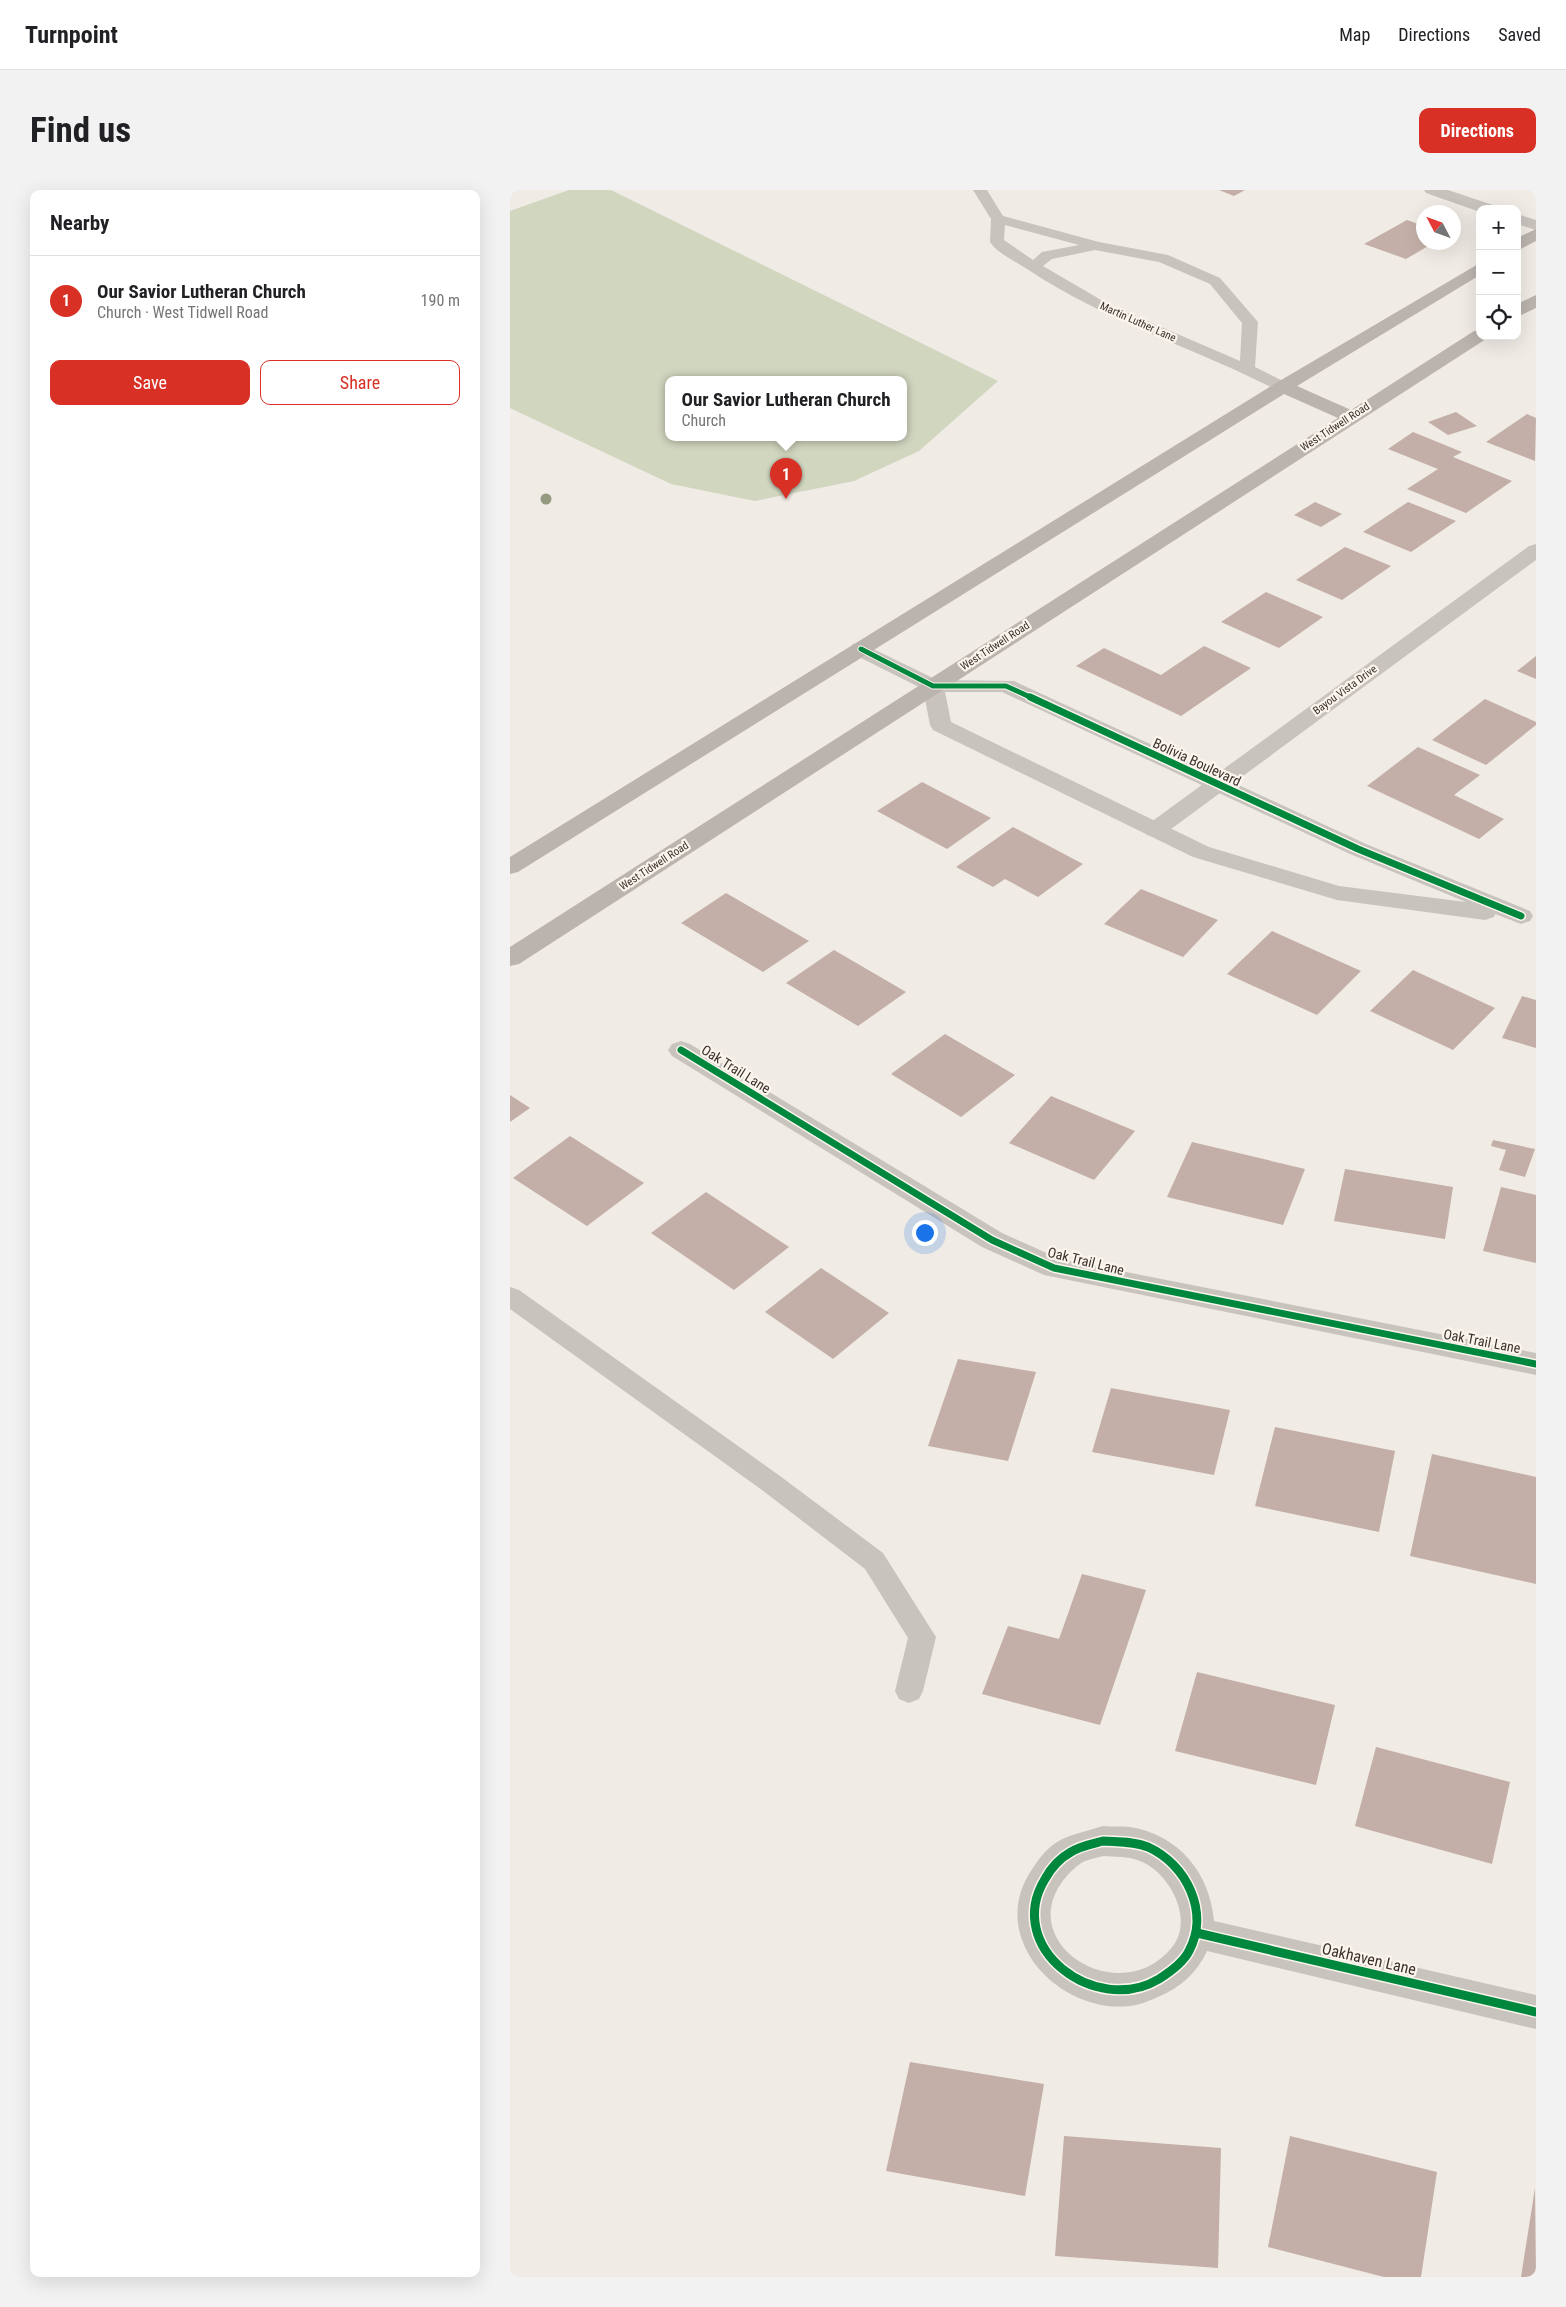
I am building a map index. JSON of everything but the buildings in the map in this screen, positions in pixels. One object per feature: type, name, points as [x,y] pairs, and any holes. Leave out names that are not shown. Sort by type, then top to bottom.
[{"type":"main road","points":[[1521,243],[1536,234]]},
{"type":"main road","points":[[510,866],[1283,387],[1476,270]]},
{"type":"main road","points":[[1521,309],[1536,300]]},
{"type":"main road","name":"West Tidwell Road","points":[[510,958],[1476,338]]},
{"type":"main road","points":[[1283,387],[1352,417]]},
{"type":"street","points":[[1432,190],[1476,205]]},
{"type":"street","points":[[1521,220],[1536,225]]},
{"type":"street","name":"Bayou Vista Drive","points":[[1155,830],[1536,550]]},
{"type":"street","name":"Bolivia Boulevard","points":[[861,649],[933,686],[1006,686],[1358,849],[1528,918]]},
{"type":"street","name":"Bolivia Boulevard","points":[[933,686],[941,725],[1201,852],[1337,893],[1528,918]]},
{"type":"street","name":"Oak Trail Lane","points":[[681,1050],[992,1240],[1054,1268],[1536,1364]]},
{"type":"street","points":[[1103,1841],[1134,1843],[1163,1855],[1185,1876],[1197,1903],[1196,1933],[1184,1960],[1160,1980],[1129,1990],[1097,1988],[1066,1975],[1045,1952],[1034,1924],[1036,1895],[1050,1870],[1073,1850],[1103,1841]]},
{"type":"street","name":"Oakhaven Lane","points":[[1196,1933],[1536,2012]]},
{"type":"lane","points":[[980,190],[998,219],[1098,246],[1162,258],[1216,280],[1250,322],[1247,368]]},
{"type":"lane","name":"Martin Luther Lane","points":[[998,219],[997,242],[1033,267],[1117,315],[1247,368],[1283,387]]},
{"type":"lane","points":[[1033,267],[1047,255],[1098,246]]},
{"type":"lane","points":[[510,1296],[771,1483],[874,1560],[922,1637],[909,1692]]},
{"type":"green space","points":[[569,190],[611,190],[998,381],[919,451],[854,481],[755,501],[671,484],[510,408],[510,211]]},
{"type":"cycle path","points":[[861,649],[933,686],[1006,686],[1358,849],[1521,916]]},
{"type":"cycle path","points":[[681,1050],[992,1240],[1054,1268],[1536,1364]]},
{"type":"cycle path","points":[[1103,1841],[1133,1843],[1159,1853],[1170,1861],[1187,1882],[1196,1907],[1196,1932],[1193,1943],[1185,1958],[1157,1980],[1129,1990],[1109,1990],[1090,1985],[1073,1977],[1057,1965],[1045,1951],[1037,1934],[1034,1915],[1036,1895],[1051,1871],[1070,1852],[1103,1841]]},
{"type":"cycle path","points":[[1197,1933],[1536,2012]]},
{"type":"place","name":"Our Savior Lutheran Church","points":[[786,499]]}]
